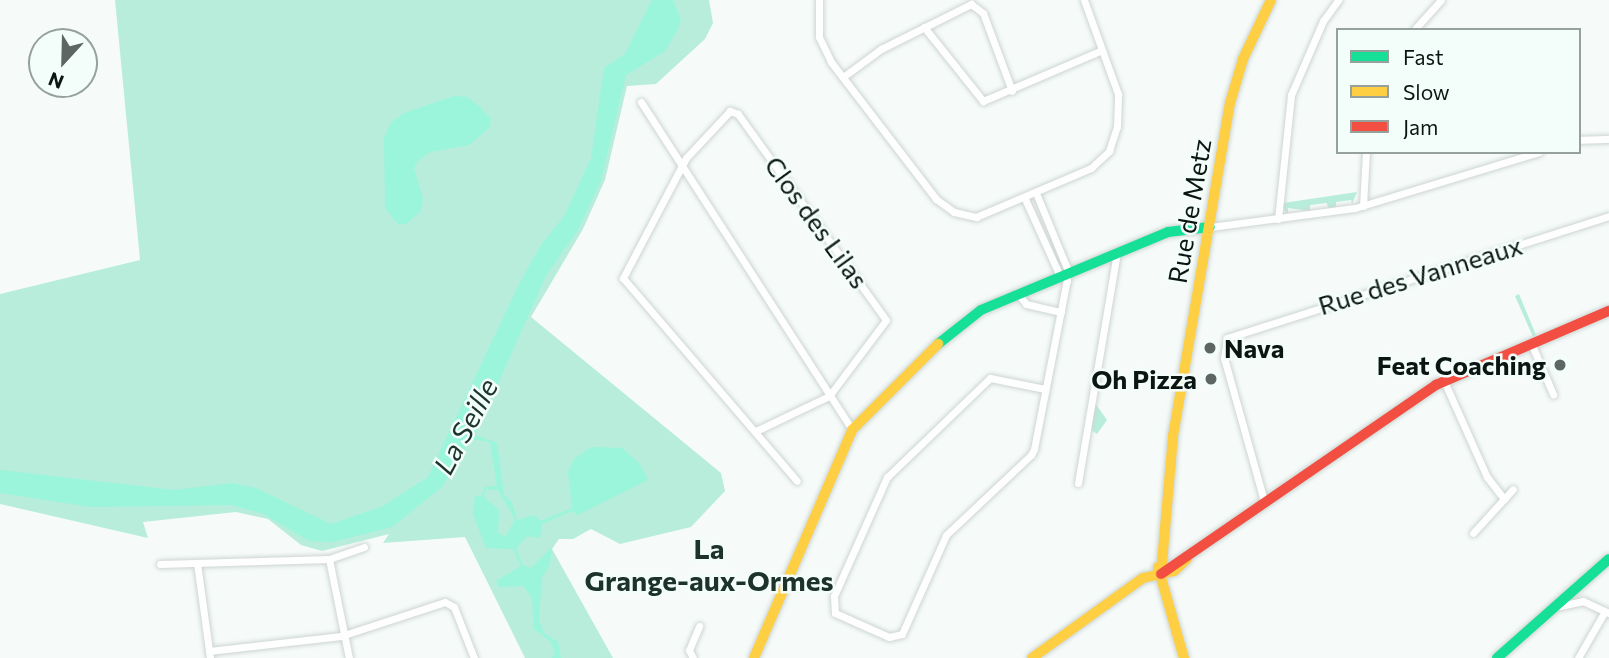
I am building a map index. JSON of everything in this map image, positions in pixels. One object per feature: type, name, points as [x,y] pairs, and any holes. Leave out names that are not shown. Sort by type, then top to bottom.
[{"type":"street","points":[[819,0],[822,46],[843,77],[947,209],[965,216],[984,216],[1098,164],[1113,143],[1118,94],[1084,0]]},
{"type":"street","name":"Rue de Metz","points":[[1184,658],[1161,574],[1173,436],[1236,81],[1271,0]]},
{"type":"street","points":[[1278,219],[1291,95],[1323,21],[1338,0]]},
{"type":"street","points":[[1416,28],[1441,0]]},
{"type":"street","points":[[843,77],[881,49],[964,4],[979,8],[1012,91]]},
{"type":"street","points":[[924,27],[980,100],[1012,91],[1102,50]]},
{"type":"street","points":[[641,102],[852,430]]},
{"type":"street","name":"Clos des Lilas","points":[[758,430],[829,396],[884,326],[884,314],[738,114],[723,114],[682,166],[625,272],[624,282],[758,430],[797,481]]},
{"type":"street","points":[[1581,140],[1609,139]]},
{"type":"street","points":[[1363,206],[1366,154]]},
{"type":"street","points":[[754,658],[852,430],[955,328],[981,310],[1168,232],[1363,206],[1532,154]]},
{"type":"street","points":[[835,613],[889,637],[902,634],[946,535],[1031,454],[1061,312],[1065,275],[1036,194]]},
{"type":"street","points":[[1026,199],[1065,275]]},
{"type":"street","name":"Rue des Vanneaux","points":[[1264,501],[1222,350],[1231,335],[1609,216]]},
{"type":"street","points":[[1078,483],[1117,253]]},
{"type":"street","points":[[1019,295],[1026,304],[1061,312]]},
{"type":"street","points":[[1032,658],[1143,579],[1174,571],[1207,541],[1444,381],[1609,311]]},
{"type":"street","points":[[1531,343],[1553,394]]},
{"type":"street","points":[[835,613],[834,596],[883,482],[895,469],[990,378],[1045,389]]},
{"type":"street","points":[[1444,381],[1487,477],[1504,499]]},
{"type":"street","points":[[1473,533],[1513,489]]},
{"type":"street","points":[[160,564],[329,559],[364,547]]},
{"type":"street","points":[[1497,658],[1609,558]]},
{"type":"street","points":[[329,559],[349,658]]},
{"type":"street","points":[[197,564],[210,655],[344,635],[451,602],[474,658]]},
{"type":"street","points":[[1583,601],[1581,588],[1591,575]]},
{"type":"street","points":[[1554,607],[1583,601],[1607,612],[1578,658]]},
{"type":"street","points":[[827,618],[835,613]]},
{"type":"street","points":[[693,658],[690,650],[699,626]]},
{"type":"shaded area","points":[[115,0],[709,0],[713,23],[705,39],[656,84],[627,86],[605,180],[583,229],[531,317],[721,473],[725,491],[691,527],[620,544],[591,529],[573,539],[559,539],[552,549],[613,658],[525,658],[465,537],[383,543],[389,534],[322,551],[301,545],[268,519],[236,512],[143,522],[148,538],[0,504],[0,294],[140,260]]},
{"type":"shaded area","points":[[1357,192],[1352,204],[1351,200],[1336,202],[1336,207],[1328,208],[1327,203],[1310,205],[1310,211],[1288,208],[1288,214],[1282,207],[1283,203]]},
{"type":"shaded area","points":[[1519,294],[1536,335],[1533,337],[1515,296]]},
{"type":"shaded area","points":[[1095,403],[1107,420],[1097,434],[1089,428]]},
{"type":"water","name":"La Seille","points":[[652,0],[673,0],[681,20],[676,33],[665,51],[626,75],[601,180],[578,230],[547,274],[475,435],[497,443],[504,495],[512,502],[517,520],[534,515],[541,521],[572,508],[568,472],[574,459],[591,447],[622,448],[640,464],[648,480],[578,515],[572,511],[542,524],[540,538],[527,536],[516,548],[523,565],[531,568],[552,547],[550,565],[542,577],[539,620],[544,633],[558,642],[561,658],[552,658],[555,651],[550,641],[534,629],[532,598],[523,586],[499,587],[496,581],[521,566],[513,549],[486,548],[473,514],[475,496],[482,496],[484,487],[497,486],[490,442],[471,439],[442,487],[392,527],[333,542],[309,541],[264,514],[231,505],[91,507],[0,493],[0,470],[175,490],[232,483],[256,488],[331,524],[383,506],[428,477],[519,284],[541,245],[564,216],[591,158],[604,68],[625,54]],"holes":[[[486,489],[498,490],[515,519],[506,536],[498,533],[499,510],[484,497]]]},
{"type":"water","points":[[454,96],[467,97],[479,106],[491,119],[489,128],[469,145],[430,152],[418,161],[414,168],[423,199],[420,212],[406,224],[398,224],[385,208],[384,138],[391,123],[404,113]]},
{"type":"traffic: fast","points":[[938,344],[981,310],[1168,232],[1210,227]]},
{"type":"traffic: fast","points":[[1497,658],[1609,559]]},
{"type":"traffic: slow","points":[[1161,574],[1173,436],[1230,103],[1243,59],[1271,0]]},
{"type":"traffic: slow","points":[[754,658],[852,430],[938,344]]},
{"type":"traffic: slow","points":[[1032,658],[1143,578],[1174,571],[1187,559]]},
{"type":"traffic: slow","points":[[1158,567],[1184,658]]},
{"type":"traffic: jam","points":[[1161,574],[1436,385],[1609,311]]},
{"type":"place","name":"Nava","points":[[1210,348]]},
{"type":"place","name":"Feat Coaching","points":[[1560,365]]},
{"type":"place","name":"Oh Pizza","points":[[1211,379]]},
{"type":"district","name":"La Grange-aux-Ormes","points":[[709,564]]}]
